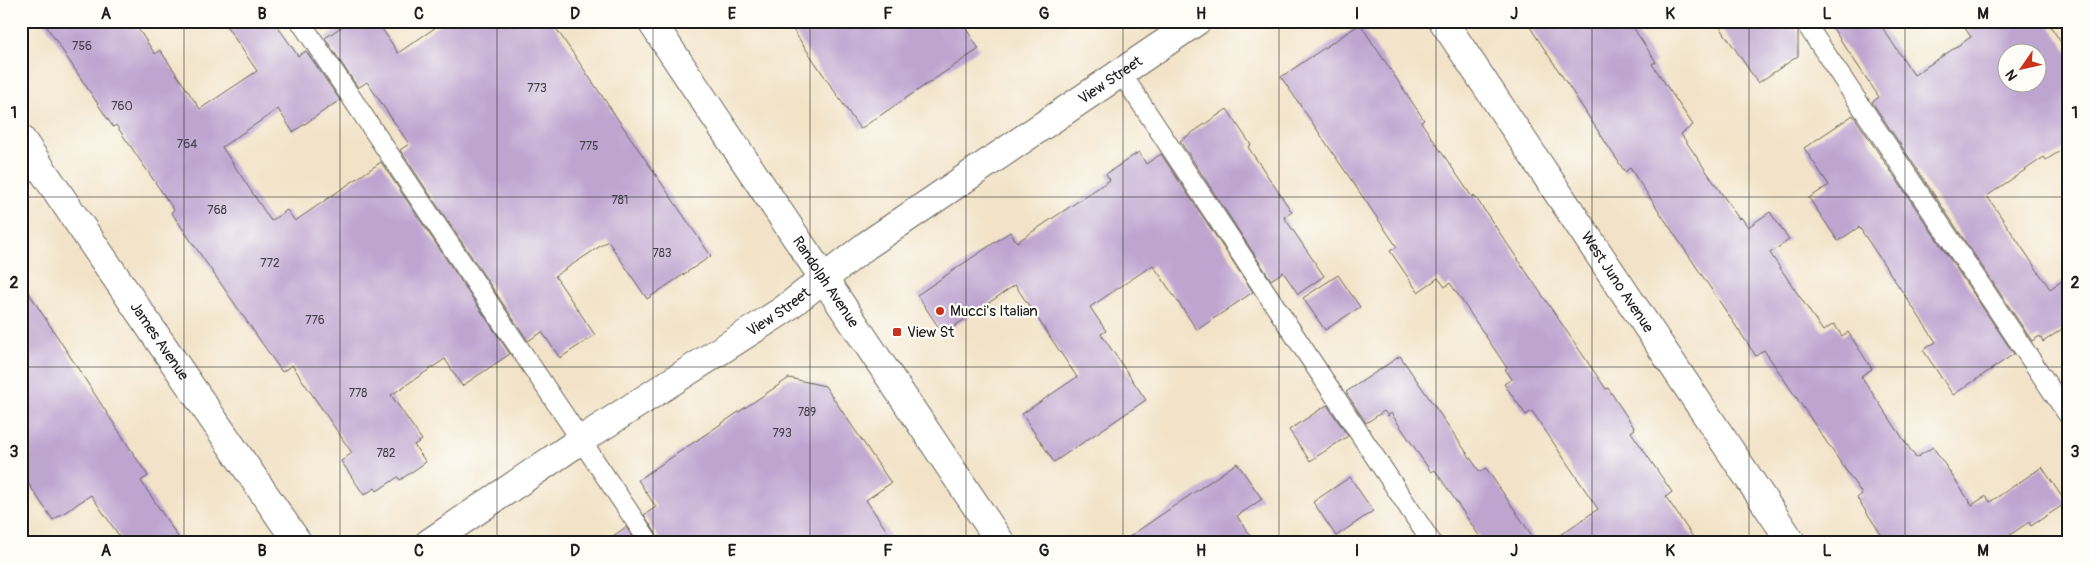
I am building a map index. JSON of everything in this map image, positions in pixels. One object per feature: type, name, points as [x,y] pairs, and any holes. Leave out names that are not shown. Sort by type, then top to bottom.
[{"type":"street","name":"Randolph Avenue","points":[[651,21],[1001,543]]},
{"type":"street","name":"View Street","points":[[429,543],[581,440],[782,311],[867,245],[1197,21]]},
{"type":"street","name":"West Juno Avenue","points":[[1443,21],[1792,543]]},
{"type":"street","name":"James Avenue","points":[[21,139],[298,543]]},
{"type":"lane","points":[[300,21],[650,543]]},
{"type":"lane","points":[[1804,21],[2068,415]]},
{"type":"lane","points":[[1121,73],[1432,543]]},
{"type":"building","points":[[43,21],[133,21],[155,54],[160,50],[200,109],[257,71],[223,21],[274,21],[298,56],[306,51],[340,100],[293,132],[278,109],[222,147],[271,221],[287,210],[295,221],[381,162],[510,354],[462,386],[445,359],[391,395],[422,440],[414,445],[426,462],[400,480],[398,477],[377,491],[375,488],[364,495],[341,461],[352,453],[292,365],[282,372],[171,212],[174,210],[116,125],[113,127]]},
{"type":"building","points":[[350,21],[377,21],[398,53],[445,21],[551,21],[711,256],[647,299],[608,241],[555,276],[595,335],[560,358],[542,332],[528,341],[400,150],[409,144],[367,82],[358,88],[325,38]]},
{"type":"building","points":[[787,21],[961,21],[979,49],[860,129]]},
{"type":"building","points":[[1526,21],[1629,21],[1656,62],[1652,64],[1693,125],[1681,134],[1739,219],[1741,217],[1748,227],[1770,212],[1789,240],[1770,253],[1823,331],[1834,324],[1842,336],[1848,332],[1872,369],[1861,376],[1916,458],[1933,447],[1972,505],[1986,496],[1990,502],[2042,467],[2066,503],[2031,526],[2029,522],[1998,543],[1887,543],[1857,498],[1862,494],[1764,350],[1756,356],[1630,168],[1625,172]]},
{"type":"building","points":[[1716,21],[1793,21],[1798,32],[1798,56],[1758,83]]},
{"type":"building","points":[[1828,21],[1878,21],[1914,75],[1971,37],[1960,21],[2047,21],[2068,53],[2068,146],[2046,160],[2044,157],[1987,196],[2050,289],[2068,277],[2068,325],[2043,342],[2040,336],[2032,341],[1872,102],[1879,97]]},
{"type":"building","points":[[1360,24],[1424,120],[1421,122],[1472,197],[1474,195],[1635,429],[1631,432],[1672,492],[1666,497],[1697,543],[1548,543],[1598,509],[1532,411],[1526,415],[1504,384],[1512,379],[1505,369],[1507,368],[1450,283],[1445,287],[1438,278],[1418,292],[1390,251],[1397,247],[1281,77]]},
{"type":"building","points":[[1227,109],[1251,145],[1248,147],[1292,212],[1284,217],[1324,276],[1298,294],[1283,272],[1271,280],[1180,141]]},
{"type":"building","points":[[1853,115],[2014,354],[1953,395],[1923,350],[1936,342],[1859,227],[1838,241],[1809,198],[1829,185],[1804,148]]},
{"type":"building","points":[[1139,152],[1146,164],[1161,154],[1253,292],[1197,330],[1153,265],[1090,307],[1106,331],[1101,334],[1146,400],[1054,462],[1022,414],[1077,377],[1015,285],[943,334],[917,295],[1010,232],[1017,242],[1110,180],[1106,174]]},
{"type":"building","points":[[1338,275],[1360,307],[1325,330],[1303,298]]},
{"type":"building","points":[[21,281],[148,476],[141,481],[182,543],[124,543],[91,495],[53,520],[21,473]]},
{"type":"building","points":[[1400,356],[1480,472],[1486,468],[1537,543],[1484,543],[1435,470],[1431,472],[1391,413],[1388,416],[1384,411],[1366,423],[1346,392]]},
{"type":"building","points":[[789,378],[825,386],[891,483],[866,500],[895,543],[719,543],[660,540],[644,515],[656,507],[638,480]]},
{"type":"building","points":[[1327,405],[1348,436],[1310,461],[1289,430]]},
{"type":"building","points":[[1237,463],[1262,499],[1237,516],[1255,543],[1120,543]]},
{"type":"building","points":[[1350,477],[1373,511],[1336,536],[1313,502]]},
{"type":"building","points":[[626,527],[634,539],[610,538]]},
{"type":"place","name":"Mucci's Italian","points":[[940,311]]},
{"type":"place","name":"View St","points":[[897,332]]}]
